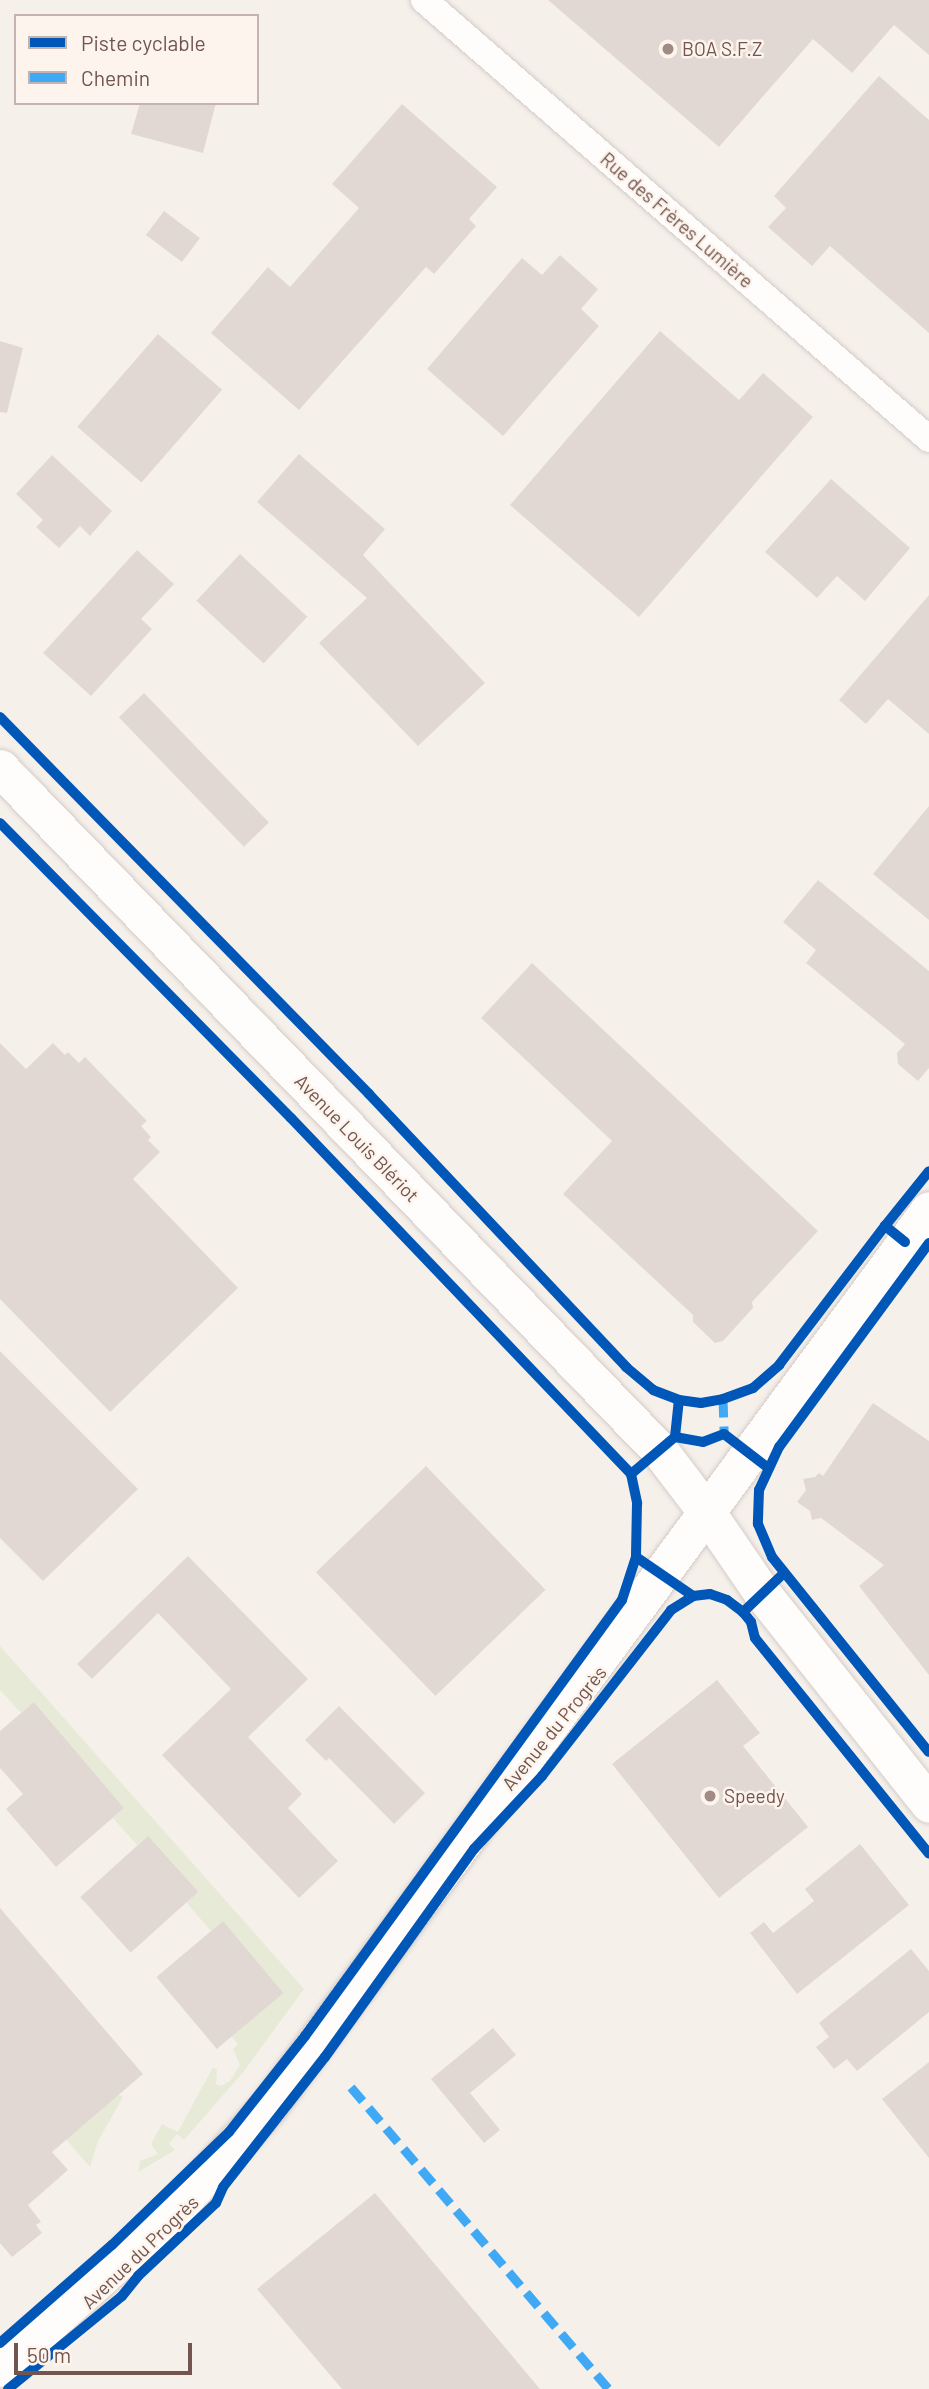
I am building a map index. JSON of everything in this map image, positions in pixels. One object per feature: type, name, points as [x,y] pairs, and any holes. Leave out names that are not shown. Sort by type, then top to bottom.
[{"type":"street","name":"Rue des Frères Lumière","points":[[424,0],[929,439]]},
{"type":"street","name":"Avenue Louis Blériot","points":[[0,768],[660,1451],[708,1514],[762,1593],[929,1804]]},
{"type":"street","name":"Avenue du Progrès","points":[[0,2368],[167,2218],[268,2108],[708,1514],[929,1210]]},
{"type":"green space","points":[[0,1646],[304,1989],[244,2071],[184,2140],[177,2134],[169,2144],[175,2150],[138,2172],[140,2161],[158,2154],[151,2144],[162,2124],[178,2132],[213,2067],[217,2070],[216,2084],[221,2086],[230,2081],[240,2065],[233,2049],[238,2044],[232,2037],[223,1921],[211,1931],[186,1902],[148,1836],[137,1845],[113,1818],[124,1808],[34,1702],[21,1713],[0,1690]]},
{"type":"green space","points":[[0,2025],[123,2097],[98,2141],[90,2167],[0,2063]]},
{"type":"building","name":"BOA S.F.Z","points":[[548,0],[929,0],[929,55],[894,25],[852,73],[813,39],[719,147]]},
{"type":"building","points":[[879,76],[929,120],[929,333],[830,246],[812,266],[768,227],[786,208],[774,196]]},
{"type":"building","points":[[402,104],[497,187],[469,219],[476,226],[434,274],[426,267],[299,410],[211,333],[268,267],[290,287],[359,208],[332,184]]},
{"type":"building","points":[[139,105],[215,105],[203,153],[131,134]]},
{"type":"building","points":[[164,211],[200,238],[182,262],[146,235]]},
{"type":"building","points":[[560,255],[598,289],[581,309],[599,326],[503,436],[427,369],[522,258],[542,275]]},
{"type":"building","points":[[660,331],[739,400],[763,373],[813,417],[639,617],[510,505]]},
{"type":"building","points":[[158,334],[222,390],[141,483],[77,427]]},
{"type":"building","points":[[0,341],[23,348],[7,413],[0,412]]},
{"type":"building","points":[[299,454],[385,529],[363,555],[485,683],[418,746],[319,643],[367,598],[257,502]]},
{"type":"building","points":[[52,455],[112,511],[90,536],[80,526],[59,548],[36,527],[43,520],[16,494]]},
{"type":"building","points":[[831,479],[910,548],[865,601],[837,576],[817,598],[765,552]]},
{"type":"building","points":[[137,550],[174,584],[141,619],[152,629],[91,696],[43,653]]},
{"type":"building","points":[[240,554],[307,617],[264,664],[196,601]]},
{"type":"building","points":[[929,595],[929,734],[888,699],[866,724],[839,700]]},
{"type":"building","points":[[144,693],[269,822],[244,847],[119,717]]},
{"type":"building","points":[[929,806],[929,920],[873,874]]},
{"type":"building","points":[[818,880],[929,971],[929,1068],[918,1081],[898,1064],[897,1053],[905,1044],[806,963],[816,950],[783,922]]},
{"type":"building","points":[[532,963],[818,1231],[752,1302],[753,1308],[723,1341],[715,1343],[693,1322],[693,1315],[563,1194],[612,1141],[481,1018]]},
{"type":"building","points":[[0,1043],[26,1069],[53,1043],[65,1055],[68,1052],[79,1063],[85,1057],[147,1121],[141,1126],[151,1137],[148,1140],[160,1152],[133,1179],[238,1288],[110,1412],[0,1299]]},
{"type":"building","points":[[0,1351],[138,1489],[43,1581],[0,1538]]},
{"type":"building","points":[[873,1403],[929,1441],[929,1675],[859,1586],[884,1565],[821,1518],[812,1520],[810,1511],[797,1502],[806,1490],[803,1479],[815,1477],[819,1473],[823,1476]]},
{"type":"building","points":[[426,1466],[545,1590],[435,1696],[316,1572]]},
{"type":"building","points":[[188,1556],[308,1679],[248,1737],[302,1794],[288,1808],[338,1861],[299,1898],[162,1755],[231,1689],[158,1613],[92,1679],[77,1664]]},
{"type":"building","name":"Speedy","points":[[717,1680],[760,1733],[743,1746],[808,1827],[719,1898],[612,1764]]},
{"type":"building","points":[[34,1702],[124,1808],[56,1867],[6,1809],[23,1794],[0,1768],[0,1731]]},
{"type":"building","points":[[339,1706],[425,1793],[394,1824],[329,1758],[326,1761],[305,1740]]},
{"type":"building","points":[[148,1836],[198,1892],[131,1953],[80,1897]]},
{"type":"building","points":[[860,1844],[909,1905],[797,1994],[750,1933],[764,1922],[773,1933],[814,1901],[805,1889]]},
{"type":"building","points":[[0,1908],[143,2074],[52,2152],[68,2170],[28,2205],[41,2222],[36,2225],[42,2233],[12,2257],[0,2243]]},
{"type":"building","points":[[223,1921],[283,1993],[217,2049],[156,1977]]},
{"type":"building","points":[[911,1949],[929,1971],[929,2012],[857,2071],[847,2059],[834,2069],[816,2047],[829,2037],[819,2023]]},
{"type":"building","points":[[493,2028],[516,2055],[470,2093],[500,2130],[484,2143],[431,2079]]},
{"type":"building","points":[[929,2062],[929,2158],[882,2099]]},
{"type":"building","points":[[375,2193],[540,2389],[342,2389],[257,2289]]},
{"type":"marked path","points":[[723,1399],[724,1434]]},
{"type":"marked path","points":[[351,2087],[609,2389]]},
{"type":"cycle path","points":[[0,717],[369,1094],[626,1367],[653,1390],[679,1400],[701,1403],[723,1399],[753,1388],[779,1365],[885,1226]]},
{"type":"cycle path","points":[[0,823],[291,1118],[631,1474],[637,1503],[636,1557],[693,1596],[710,1594],[727,1600],[743,1612]]},
{"type":"cycle path","points":[[905,1242],[885,1226],[929,1171]]},
{"type":"cycle path","points":[[929,1243],[779,1447],[759,1490],[758,1524],[772,1557],[929,1752]]},
{"type":"cycle path","points":[[631,1474],[675,1437],[679,1400]]},
{"type":"cycle path","points":[[675,1437],[703,1442],[724,1434],[767,1467]]},
{"type":"cycle path","points":[[0,2343],[112,2245],[229,2132],[305,2036],[622,1600],[636,1557]]},
{"type":"cycle path","points":[[784,1573],[743,1612],[751,1622],[755,1638],[929,1854]]},
{"type":"cycle path","points":[[8,2389],[122,2296],[138,2276],[216,2203],[223,2187],[325,2057],[474,1849],[542,1776],[671,1610],[693,1596]]},
{"type":"place","name":"BOA S.F.Z","points":[[668,49]]},
{"type":"place","name":"Speedy","points":[[710,1796]]}]
